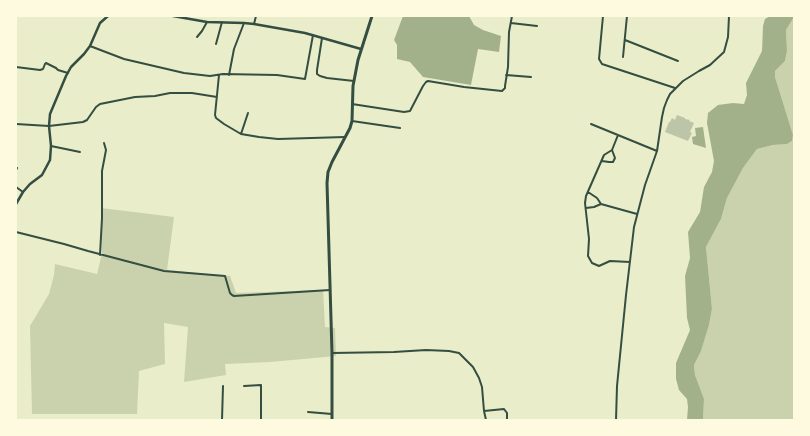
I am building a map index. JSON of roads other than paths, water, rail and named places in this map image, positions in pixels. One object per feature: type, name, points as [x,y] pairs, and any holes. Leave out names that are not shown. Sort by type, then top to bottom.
[{"type":"main road","points":[[332,420],[328,172],[352,121],[354,81],[358,60],[372,16]]},
{"type":"street","points":[[16,204],[30,184],[42,175],[50,160],[51,146],[49,126],[51,111],[71,68],[90,46],[100,23],[108,16]]},
{"type":"street","points":[[173,16],[207,22],[254,24],[305,33],[361,49]]},
{"type":"street","points":[[254,24],[256,16]]},
{"type":"street","points":[[352,104],[409,112],[412,109],[423,86],[428,81],[502,91],[505,88],[512,16]]},
{"type":"street","points":[[603,16],[599,60],[602,64],[675,88]]},
{"type":"street","points":[[623,57],[627,16]]},
{"type":"street","points":[[616,420],[617,386],[634,227],[645,184],[657,151],[664,108],[667,100],[675,88],[690,76],[710,65],[724,52],[728,37],[730,16]]},
{"type":"street","points":[[197,37],[207,22]]},
{"type":"street","points":[[216,44],[222,22]]},
{"type":"street","points":[[230,74],[234,49],[244,23]]},
{"type":"street","points":[[511,23],[538,26]]},
{"type":"street","points":[[90,46],[124,59],[172,70],[210,76],[230,74],[277,75],[305,79],[314,36]]},
{"type":"street","points":[[322,38],[317,74],[327,78],[354,81]]},
{"type":"street","points":[[625,40],[678,61]]},
{"type":"street","points":[[16,67],[40,70],[46,63],[58,70],[68,73]]},
{"type":"street","points":[[219,75],[215,115],[216,118],[241,134],[278,139],[345,136]]},
{"type":"street","points":[[506,75],[531,77]]},
{"type":"street","points":[[16,124],[49,126],[86,122],[96,107],[100,104],[135,97],[155,96],[170,93],[192,93],[217,96]]},
{"type":"street","points":[[241,134],[248,113]]},
{"type":"street","points":[[352,121],[400,128]]},
{"type":"street","points":[[591,124],[657,151]]},
{"type":"street","points":[[618,135],[612,150],[604,155],[586,196],[589,239],[588,256],[592,263],[599,266],[610,261],[630,262]]},
{"type":"street","points":[[100,254],[102,171],[106,150],[104,143]]},
{"type":"street","points":[[51,146],[80,152]]},
{"type":"street","points":[[602,161],[613,162],[615,158],[612,150]]},
{"type":"street","points":[[16,187],[23,192]]},
{"type":"street","points":[[588,192],[597,198],[601,204]]},
{"type":"street","points":[[586,208],[601,204],[637,214]]},
{"type":"street","points":[[16,232],[164,271],[225,276],[230,293],[234,296],[330,290]]},
{"type":"street","points":[[332,353],[426,350],[459,353],[473,367],[479,378],[482,387],[486,420]]},
{"type":"street","points":[[244,386],[261,385],[261,420]]},
{"type":"street","points":[[222,420],[223,386]]},
{"type":"street","points":[[484,411],[504,410],[507,413],[507,420]]},
{"type":"street","points":[[308,412],[332,414]]}]
